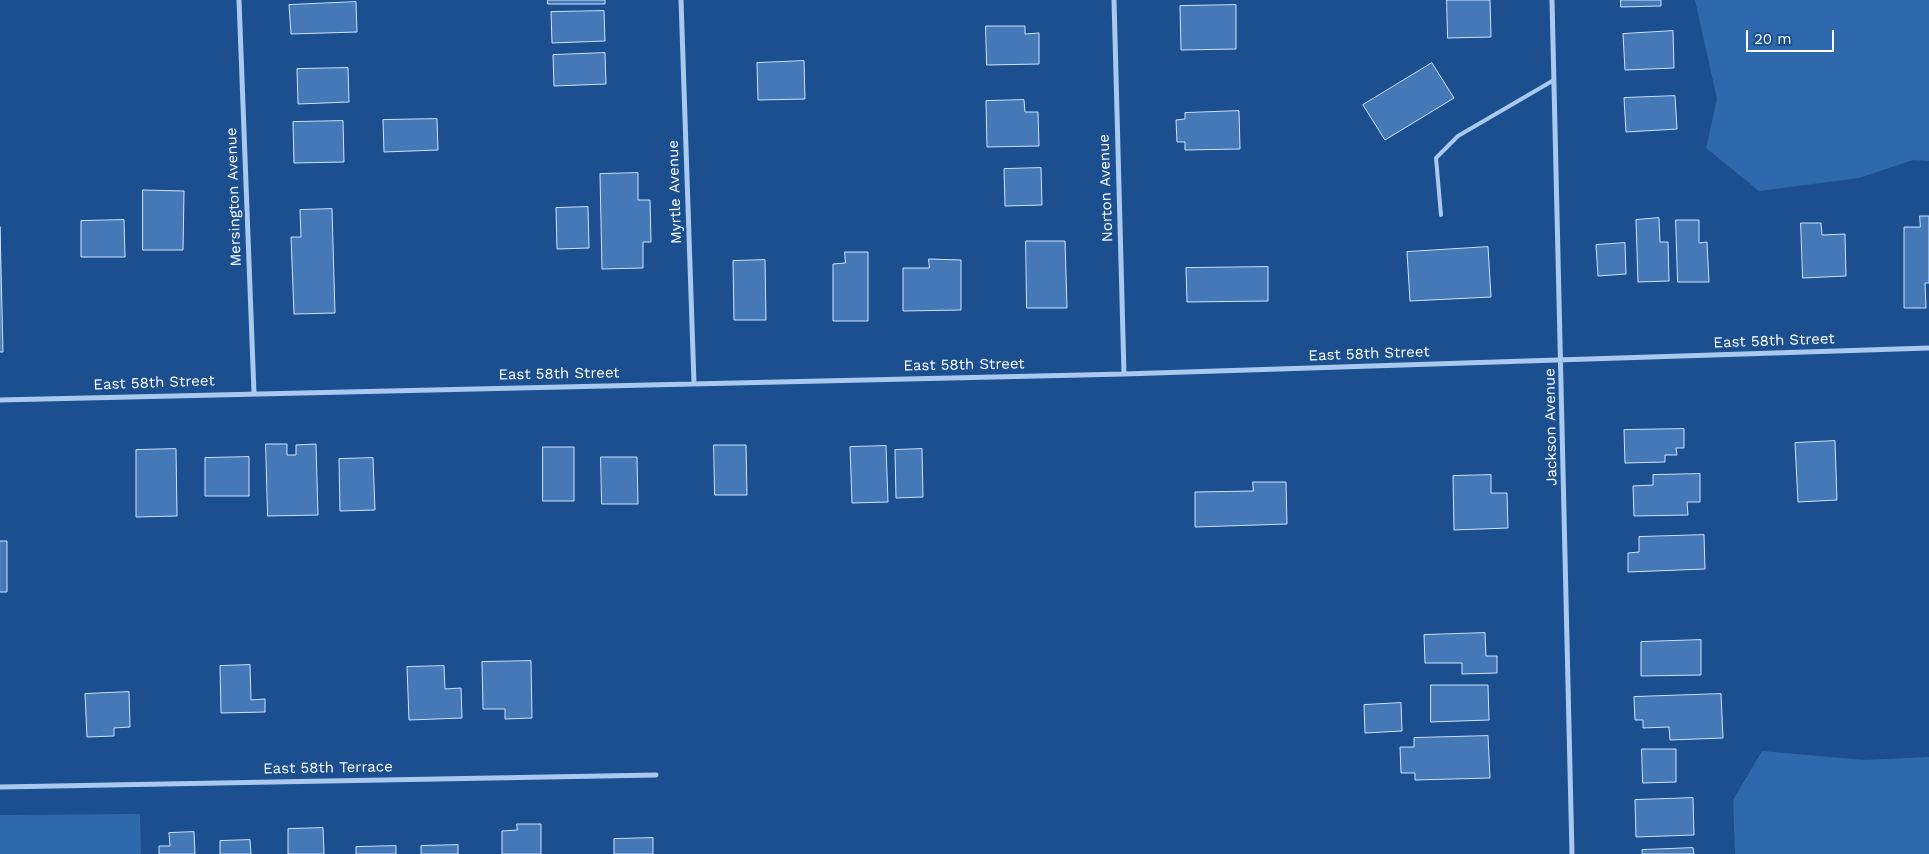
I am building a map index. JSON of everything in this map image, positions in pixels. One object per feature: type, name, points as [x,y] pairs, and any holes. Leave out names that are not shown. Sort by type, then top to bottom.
[{"type":"street","name":"Mersington Avenue","points":[[239,0],[254,393]]},
{"type":"street","name":"Myrtle Avenue","points":[[681,0],[694,383]]},
{"type":"street","name":"Norton Avenue","points":[[1114,0],[1124,374]]},
{"type":"street","name":"Jackson Avenue","points":[[1552,0],[1562,360],[1572,854]]},
{"type":"street","name":"East 58th Street","points":[[0,400],[1124,374],[1929,348]]},
{"type":"street","name":"East 58th Terrace","points":[[0,787],[656,775]]},
{"type":"lane","points":[[1440,215],[1436,158],[1458,136],[1554,80]]},
{"type":"shaded area","points":[[1695,0],[1929,0],[1929,161],[1913,160],[1859,178],[1759,191],[1706,148],[1717,99]]},
{"type":"shaded area","points":[[1762,751],[1864,760],[1929,757],[1929,854],[1735,854],[1733,800]]},
{"type":"shaded area","points":[[140,814],[141,854],[0,854],[0,815]]},
{"type":"building","points":[[548,0],[605,0],[605,4],[548,4]]},
{"type":"building","points":[[1447,0],[1490,0],[1491,37],[1448,38]]},
{"type":"building","points":[[1621,0],[1661,0],[1661,6],[1621,7]]},
{"type":"building","points":[[356,2],[357,32],[291,34],[289,5]]},
{"type":"building","points":[[1236,5],[1236,49],[1181,50],[1180,6]]},
{"type":"building","points":[[604,11],[605,41],[552,43],[551,12]]},
{"type":"building","points":[[986,26],[1025,26],[1025,34],[1039,33],[1039,64],[987,65]]},
{"type":"building","points":[[1673,31],[1674,68],[1625,70],[1623,34]]},
{"type":"building","points":[[605,53],[606,84],[554,86],[553,55]]},
{"type":"building","points":[[804,61],[805,99],[758,100],[757,63]]},
{"type":"building","points":[[1432,63],[1454,98],[1385,140],[1363,105]]},
{"type":"building","points":[[348,68],[349,102],[298,104],[297,69]]},
{"type":"building","points":[[1675,96],[1677,129],[1626,132],[1624,98]]},
{"type":"building","points":[[1024,100],[1025,112],[1038,112],[1039,146],[987,147],[986,101]]},
{"type":"building","points":[[1239,111],[1240,149],[1185,150],[1185,142],[1177,142],[1176,120],[1185,119],[1185,113]]},
{"type":"building","points":[[437,119],[438,150],[384,152],[383,120]]},
{"type":"building","points":[[343,121],[344,162],[294,163],[293,122]]},
{"type":"building","points":[[1041,168],[1042,205],[1005,206],[1004,169]]},
{"type":"building","points":[[638,173],[638,200],[650,200],[651,242],[643,242],[643,268],[602,269],[600,174]]},
{"type":"building","points":[[143,190],[184,191],[183,250],[143,250]]},
{"type":"building","points":[[588,207],[589,248],[557,249],[556,208]]},
{"type":"building","points":[[332,209],[335,313],[294,314],[291,237],[301,237],[300,210]]},
{"type":"building","points":[[1920,216],[1929,216],[1929,283],[1925,283],[1926,308],[1904,308],[1904,227],[1920,227]]},
{"type":"building","points":[[1659,218],[1660,242],[1668,242],[1669,281],[1638,282],[1636,220]]},
{"type":"building","points":[[124,220],[125,257],[81,257],[81,221]]},
{"type":"building","points":[[1676,220],[1699,220],[1699,243],[1707,242],[1709,282],[1678,282]]},
{"type":"building","points":[[1801,223],[1821,223],[1822,235],[1845,234],[1846,276],[1803,278]]},
{"type":"building","points":[[0,227],[3,352],[0,352]]},
{"type":"building","points":[[1026,241],[1065,241],[1067,308],[1027,308]]},
{"type":"building","points":[[1625,243],[1626,274],[1598,276],[1596,245]]},
{"type":"building","points":[[1488,247],[1491,297],[1410,301],[1407,252]]},
{"type":"building","points":[[845,252],[868,252],[868,321],[833,321],[833,264],[845,263]]},
{"type":"building","points":[[929,259],[961,260],[961,310],[903,311],[903,268],[929,268]]},
{"type":"building","points":[[765,260],[766,320],[734,320],[733,261]]},
{"type":"building","points":[[1268,267],[1268,301],[1187,302],[1186,268]]},
{"type":"building","points":[[1684,429],[1684,448],[1676,448],[1677,455],[1665,455],[1665,462],[1625,463],[1624,430]]},
{"type":"building","points":[[1835,441],[1837,500],[1798,502],[1795,443]]},
{"type":"building","points":[[266,444],[287,444],[287,455],[296,455],[296,445],[316,444],[318,515],[268,516]]},
{"type":"building","points":[[714,445],[746,445],[747,495],[715,495]]},
{"type":"building","points":[[886,446],[888,502],[852,503],[850,447]]},
{"type":"building","points":[[543,447],[574,447],[574,501],[543,501]]},
{"type":"building","points":[[176,449],[177,516],[136,517],[136,450]]},
{"type":"building","points":[[922,449],[923,497],[896,498],[895,450]]},
{"type":"building","points":[[249,457],[249,496],[205,496],[205,458]]},
{"type":"building","points":[[601,457],[637,457],[638,504],[602,504]]},
{"type":"building","points":[[373,458],[375,510],[340,511],[339,459]]},
{"type":"building","points":[[1700,474],[1700,502],[1687,502],[1688,515],[1634,516],[1633,486],[1653,485],[1653,475]]},
{"type":"building","points":[[1491,475],[1491,493],[1507,493],[1508,528],[1454,530],[1453,476]]},
{"type":"building","points":[[1253,482],[1286,482],[1287,524],[1195,527],[1195,492],[1253,491]]},
{"type":"building","points":[[1704,535],[1705,569],[1628,572],[1628,553],[1639,552],[1639,537]]},
{"type":"building","points":[[0,541],[7,541],[7,592],[0,592]]},
{"type":"building","points":[[1485,633],[1486,656],[1497,656],[1497,673],[1462,674],[1462,663],[1425,663],[1424,635]]},
{"type":"building","points":[[1701,640],[1701,675],[1641,676],[1641,642]]},
{"type":"building","points":[[531,661],[532,718],[505,719],[505,709],[483,709],[482,662]]},
{"type":"building","points":[[250,665],[251,700],[265,699],[265,712],[221,713],[220,666]]},
{"type":"building","points":[[444,666],[445,689],[461,688],[462,718],[409,720],[407,667]]},
{"type":"building","points":[[1431,685],[1488,685],[1489,720],[1431,722]]},
{"type":"building","points":[[129,692],[130,727],[114,728],[114,736],[87,737],[85,694]]},
{"type":"building","points":[[1721,694],[1723,738],[1670,740],[1669,727],[1643,728],[1643,720],[1635,720],[1634,697]]},
{"type":"building","points":[[1401,703],[1402,731],[1365,733],[1364,705]]},
{"type":"building","points":[[1488,736],[1490,778],[1415,780],[1415,773],[1401,773],[1400,747],[1414,747],[1414,738]]},
{"type":"building","points":[[1642,749],[1676,749],[1676,782],[1643,783]]},
{"type":"building","points":[[1693,798],[1694,835],[1636,837],[1635,800]]},
{"type":"building","points":[[517,824],[541,824],[541,854],[502,854],[502,831],[517,830]]},
{"type":"building","points":[[323,828],[324,854],[288,854],[288,829]]},
{"type":"building","points":[[194,832],[195,854],[159,854],[159,846],[170,846],[169,833]]},
{"type":"building","points":[[653,838],[653,854],[614,854],[614,839]]},
{"type":"building","points":[[250,840],[251,854],[220,854],[220,841]]},
{"type":"building","points":[[458,845],[458,854],[421,854],[421,846]]},
{"type":"building","points":[[396,846],[396,854],[356,854],[356,847]]},
{"type":"building","points":[[1693,848],[1694,854],[1642,854],[1642,850]]}]
